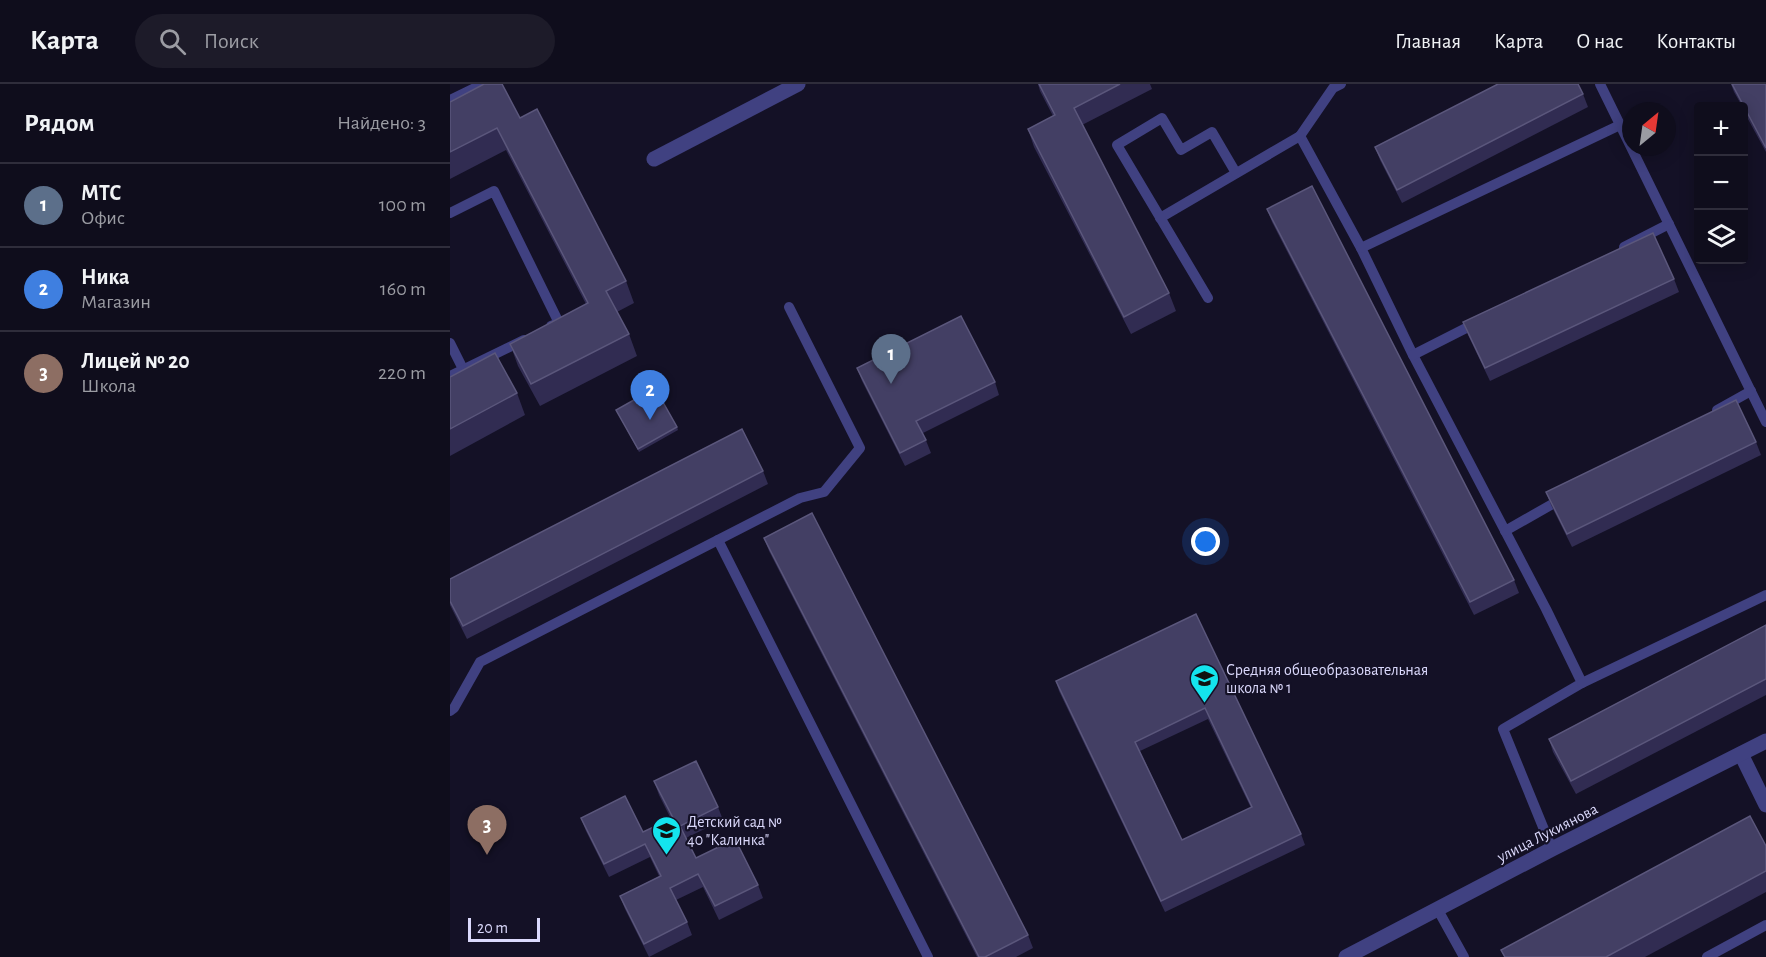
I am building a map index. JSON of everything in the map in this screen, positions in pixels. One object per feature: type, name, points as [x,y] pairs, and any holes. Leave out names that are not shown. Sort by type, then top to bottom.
[{"type":"street","points":[[654,159],[798,84]]},
{"type":"street","name":"улица Лукиянова","points":[[1346,957],[1552,849],[1766,741]]},
{"type":"street","points":[[1741,754],[1766,805]]},
{"type":"lane","points":[[450,100],[483,84]]},
{"type":"lane","points":[[1600,84],[1766,422]]},
{"type":"lane","points":[[1160,218],[1300,136],[1335,85]]},
{"type":"lane","points":[[1208,298],[1116,145],[1162,118],[1181,150],[1212,132],[1236,173]]},
{"type":"lane","points":[[1361,248],[1620,125]]},
{"type":"lane","points":[[1300,136],[1361,248],[1413,355],[1582,683]]},
{"type":"lane","points":[[450,213],[494,191],[559,323],[450,376]]},
{"type":"lane","points":[[1615,252],[1669,224]]},
{"type":"lane","points":[[450,711],[454,708],[480,662],[800,498],[824,492],[860,448],[789,307]]},
{"type":"lane","points":[[1413,355],[1487,317]]},
{"type":"lane","points":[[450,343],[463,369]]},
{"type":"lane","points":[[1710,414],[1751,391]]},
{"type":"lane","points":[[1504,531],[1576,490]]},
{"type":"lane","points":[[718,540],[928,957]]},
{"type":"lane","points":[[1552,849],[1503,729],[1582,683],[1766,595]]},
{"type":"lane","points":[[1438,910],[1464,957]]},
{"type":"lane","points":[[1707,957],[1766,925]]},
{"type":"building","points":[[484,84],[502,84],[520,118],[537,109],[626,281],[606,291],[629,334],[531,384],[510,344],[588,303],[497,128],[450,152],[450,102]]},
{"type":"building","points":[[1039,84],[1120,84],[1074,108],[1169,293],[1124,317],[1028,129],[1055,115]]},
{"type":"building","points":[[1498,84],[1578,84],[1583,94],[1397,190],[1375,147]]},
{"type":"building","points":[[1732,84],[1766,84],[1766,148],[1748,114],[1748,102],[1742,102]]},
{"type":"building","points":[[1312,186],[1514,580],[1470,602],[1267,209]]},
{"type":"building","points":[[1653,233],[1674,279],[1485,368],[1463,322]]},
{"type":"building","points":[[961,316],[995,382],[916,421],[926,440],[900,453],[857,368]]},
{"type":"building","points":[[495,353],[517,393],[450,429],[450,377]]},
{"type":"building","points":[[655,388],[677,427],[638,449],[616,410]]},
{"type":"building","points":[[1736,400],[1756,442],[1567,534],[1546,492]]},
{"type":"building","points":[[742,429],[763,471],[463,626],[450,601],[450,579]]},
{"type":"building","points":[[812,513],[1028,935],[985,957],[979,957],[764,538]]},
{"type":"building","points":[[1196,614],[1301,834],[1161,901],[1056,681]],"holes":[[[1205,708],[1252,807],[1182,840],[1135,742]]]},
{"type":"building","points":[[1766,625],[1766,679],[1571,781],[1549,739]]},
{"type":"building","points":[[696,761],[718,807],[680,826],[696,858],[735,839],[758,885],[715,906],[698,874],[670,888],[687,922],[644,944],[620,896],[661,876],[645,844],[604,864],[581,818],[625,796],[643,832],[673,818],[654,781]]},
{"type":"building","points":[[1750,816],[1766,846],[1766,871],[1606,957],[1505,957],[1501,950]]},
{"type":"place","name":"МТС","points":[[891,384]]},
{"type":"place","name":"Ника","points":[[650,420]]},
{"type":"place","name":"Средняя общеобразовательная школа № 1","points":[[1205,704]]},
{"type":"place","name":"Лицей № 20","points":[[487,855]]},
{"type":"place","name":"Детский сад № 40 \"Калинка\"","points":[[666,856]]}]
